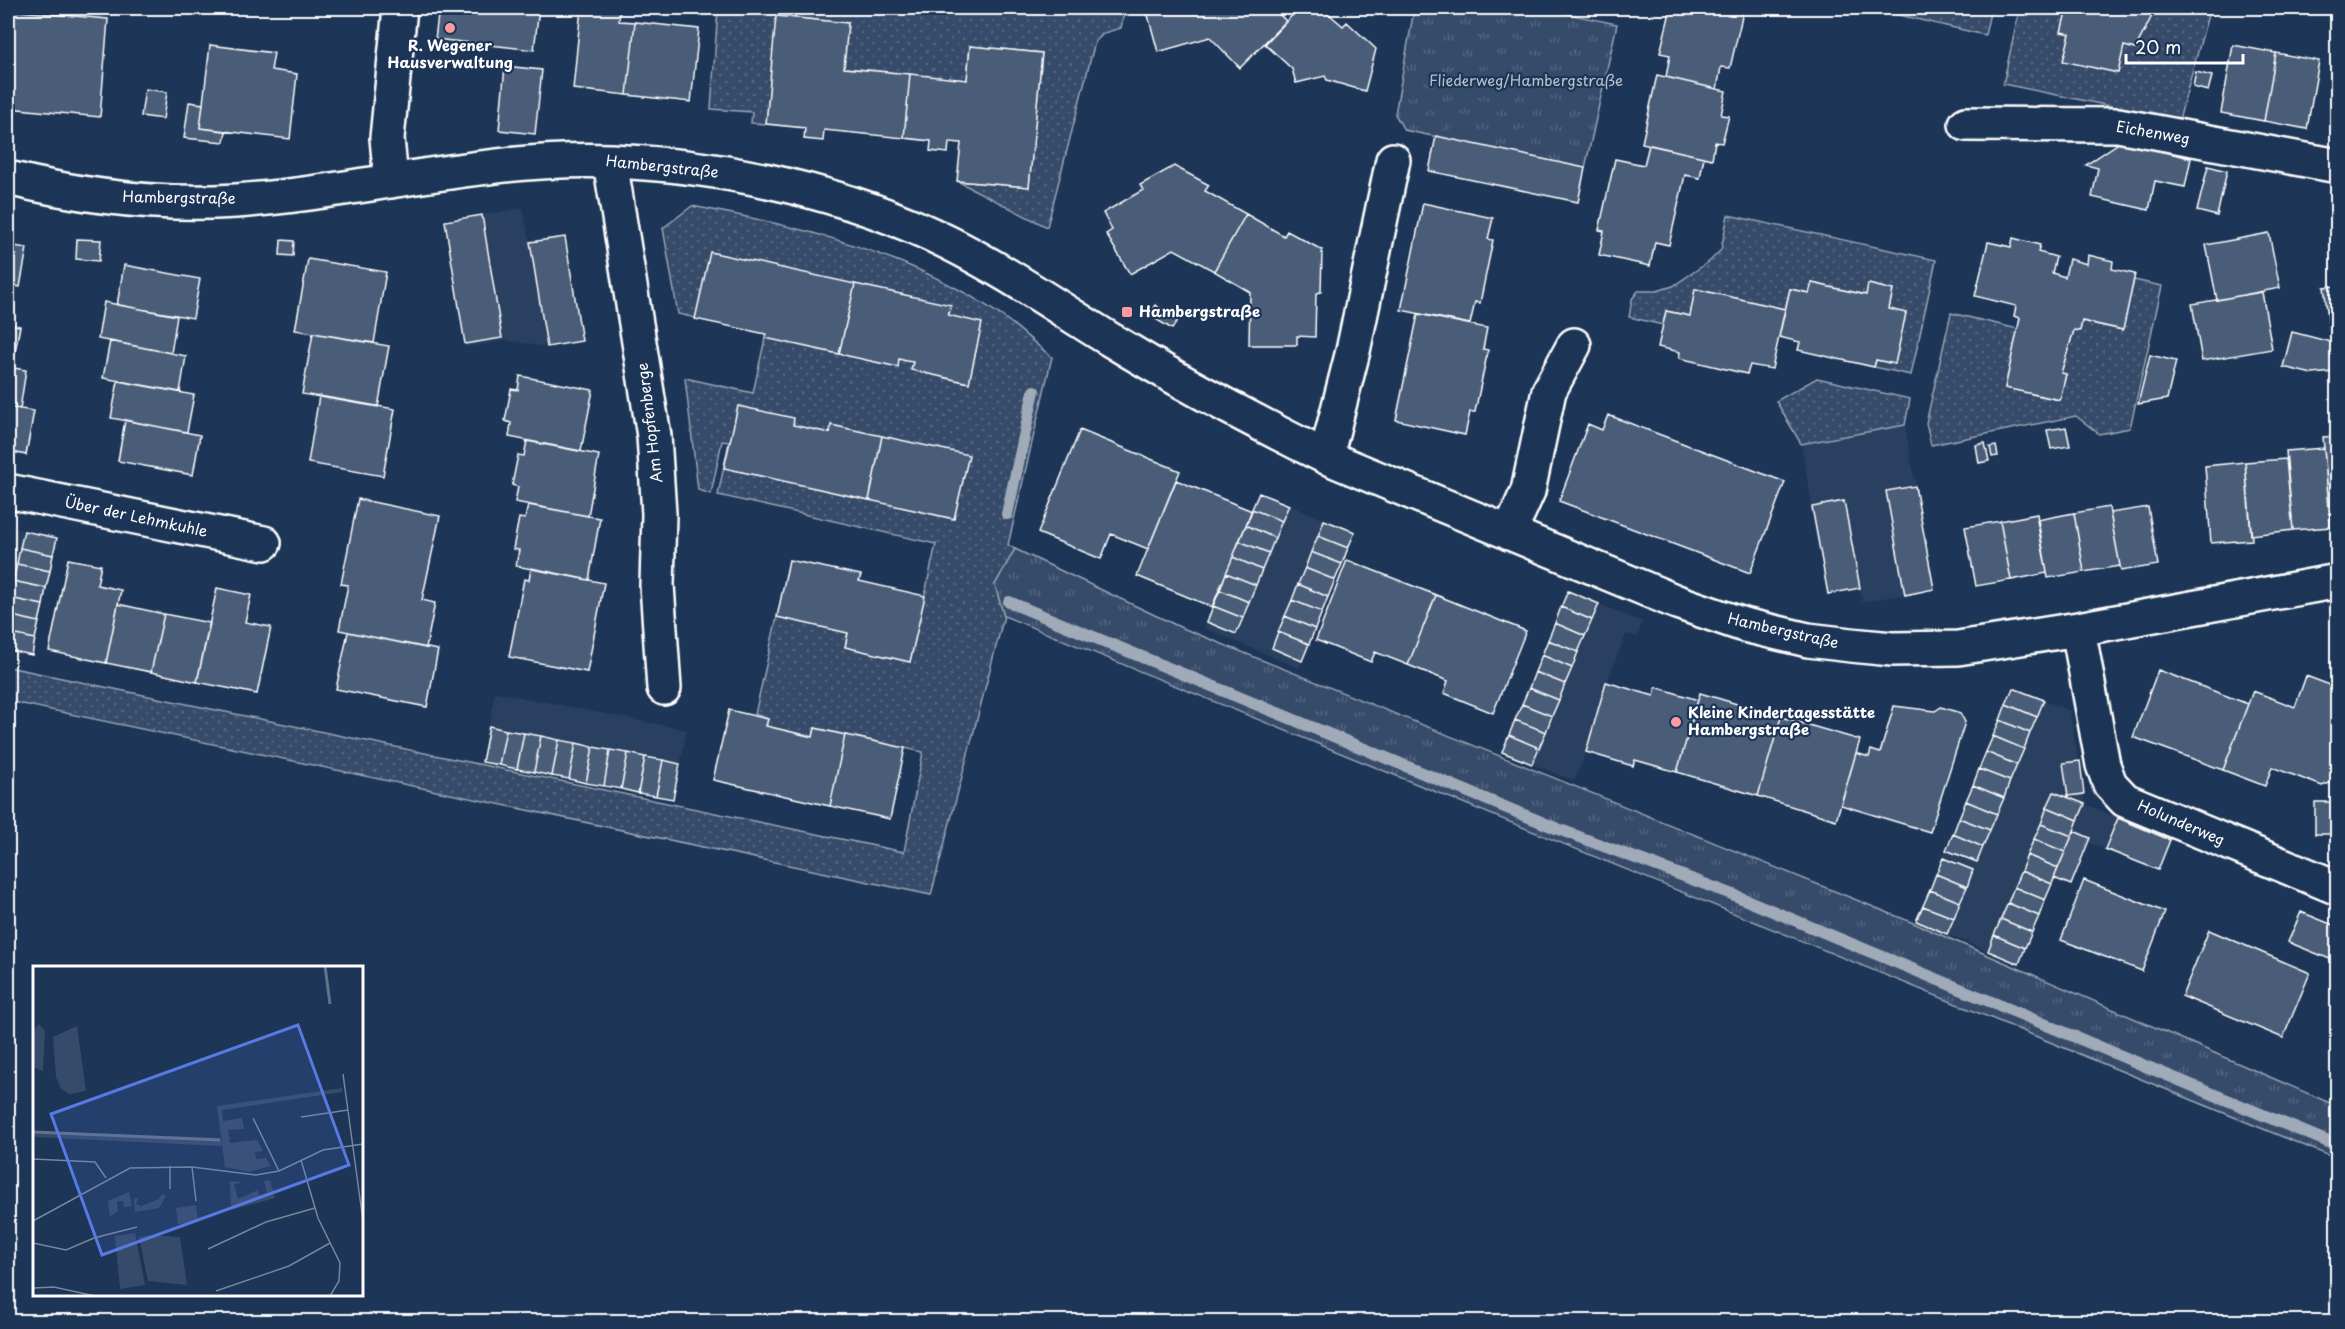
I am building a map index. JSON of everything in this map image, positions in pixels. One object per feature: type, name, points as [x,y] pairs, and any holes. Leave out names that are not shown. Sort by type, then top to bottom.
[{"type":"street","points":[[391,181],[387,138],[400,8]]},
{"type":"street","name":"Eichenweg","points":[[1966,124],[2118,125],[2337,166]]},
{"type":"street","points":[[1326,457],[1353,351],[1393,160]]},
{"type":"street","name":"Hambergstraße","points":[[8,178],[51,188],[177,201],[235,201],[539,162],[610,161],[688,167],[751,178],[819,195],[888,217],[947,242],[1000,270],[1118,344],[1271,430],[1326,457],[1677,602],[1744,625],[1808,639],[1892,649],[1958,648],[2078,629],[2337,581]]},
{"type":"street","name":"Am Hopfenberge","points":[[610,161],[654,436],[659,514],[657,585],[664,688]]},
{"type":"street","points":[[1509,533],[1528,491],[1549,390],[1574,345]]},
{"type":"street","name":"Über der Lehmkuhle","points":[[8,491],[264,543]]},
{"type":"street","name":"Holunderweg","points":[[2078,629],[2103,765],[2110,784],[2125,800],[2337,888]]},
{"type":"shaded area","points":[[523,208],[530,242],[565,237],[582,341],[547,347],[506,340],[466,347],[445,221]]},
{"type":"shaded area","points":[[1905,425],[1934,589],[1862,602],[1859,588],[1828,594],[1801,444]]},
{"type":"shaded area","points":[[1259,493],[1355,532],[1299,668],[1204,628]]},
{"type":"shaded area","points":[[8,527],[57,538],[32,655],[8,650]]},
{"type":"shaded area","points":[[1568,591],[1642,622],[1637,637],[1626,634],[1607,682],[1586,752],[1574,781],[1502,752]]},
{"type":"shaded area","points":[[2013,688],[2070,711],[2085,804],[2170,840],[2158,870],[2088,842],[2071,885],[2054,879],[2019,964],[1916,921]]},
{"type":"shaded area","points":[[495,692],[687,730],[673,799],[482,762]]},
{"type":"green space","points":[[718,8],[1125,8],[1121,28],[1104,33],[1095,42],[1047,227],[957,181],[1029,187],[1042,53],[970,46],[967,80],[844,68],[848,23],[777,16],[766,124],[751,123],[752,112],[711,109]]},
{"type":"green space","name":"Fliederweg/Hambergstraße","points":[[1417,8],[1539,8],[1617,24],[1585,168],[1404,130],[1395,114],[1414,10]]},
{"type":"green space","points":[[1869,8],[1991,8],[1985,35]]},
{"type":"green space","points":[[2020,8],[2210,8],[2179,120],[2003,84]]},
{"type":"green space","points":[[692,206],[813,233],[892,259],[967,294],[1002,316],[1052,357],[1008,545],[1015,549],[995,585],[1004,616],[931,895],[8,701],[8,667],[904,852],[923,752],[815,728],[813,737],[766,726],[768,719],[755,714],[777,617],[848,633],[845,647],[910,661],[936,544],[718,495],[729,442],[722,441],[711,494],[698,490],[685,378],[753,393],[766,334],[678,314],[663,228]]},
{"type":"green space","points":[[1728,215],[1936,260],[1911,375],[1874,367],[1876,360],[1906,313],[1889,309],[1893,290],[1869,284],[1866,295],[1812,283],[1809,293],[1790,289],[1785,309],[1696,289],[1690,316],[1666,311],[1663,325],[1629,317],[1632,299],[1638,291],[1657,291],[1673,286],[1710,261],[1721,250]]},
{"type":"green space","points":[[2134,280],[2162,286],[2130,428],[2099,434],[2076,416],[1931,445],[1926,423],[1951,313],[2018,329],[2005,388],[2060,400],[2066,374],[2061,373],[2074,330],[2080,331],[2082,321],[2122,330]]},
{"type":"green space","points":[[1817,378],[1910,399],[1905,425],[1801,444],[1776,401]]},
{"type":"green space","points":[[1015,549],[1180,627],[1911,922],[2337,1106],[2337,1159],[1004,616],[995,585]]},
{"type":"building","points":[[290,8],[323,8],[323,11]]},
{"type":"building","points":[[439,8],[539,8],[534,50],[435,39]]},
{"type":"building","points":[[581,8],[620,8],[619,21],[635,22],[627,95],[573,89]]},
{"type":"building","points":[[1146,8],[1273,8],[1286,21],[1240,68],[1210,37],[1158,52]]},
{"type":"building","points":[[1299,8],[1322,8],[1343,26],[1347,22],[1376,49],[1365,91],[1327,80],[1325,76],[1296,83],[1292,69],[1265,44]]},
{"type":"building","points":[[1671,8],[1744,8],[1730,68],[1721,67],[1717,89],[1666,77],[1670,55],[1660,53]]},
{"type":"building","points":[[2067,8],[2152,8],[2153,14],[2135,49],[2124,46],[2118,73],[2063,61],[2070,34],[2061,32]]},
{"type":"building","points":[[8,10],[108,19],[100,117],[8,108]]},
{"type":"building","points":[[776,16],[848,23],[844,68],[910,74],[904,138],[824,130],[823,141],[804,139],[805,128],[766,124]]},
{"type":"building","points":[[635,22],[699,29],[691,102],[627,95]]},
{"type":"building","points":[[210,45],[274,53],[271,70],[297,74],[290,139],[200,128]]},
{"type":"building","points":[[2233,45],[2276,53],[2264,121],[2221,113]]},
{"type":"building","points":[[970,46],[1042,53],[1029,187],[957,181],[961,143],[949,142],[948,153],[930,151],[931,141],[904,138],[910,74],[967,80]]},
{"type":"building","points":[[2276,53],[2319,61],[2307,129],[2264,121]]},
{"type":"building","points":[[505,66],[542,70],[535,134],[499,130]]},
{"type":"building","points":[[2196,72],[2212,76],[2208,91],[2193,87]]},
{"type":"building","points":[[1657,75],[1726,91],[1721,115],[1729,116],[1722,143],[1715,142],[1712,159],[1642,143]]},
{"type":"building","points":[[145,89],[167,92],[163,119],[141,116]]},
{"type":"building","points":[[2335,98],[2338,99],[2338,122],[2331,121]]},
{"type":"building","points":[[189,102],[203,104],[200,128],[226,131],[224,142],[184,138]]},
{"type":"building","points":[[1436,136],[1585,168],[1578,202],[1429,171]]},
{"type":"building","points":[[2120,142],[2191,158],[2185,187],[2155,181],[2149,210],[2092,197],[2098,168],[2086,165]]},
{"type":"building","points":[[1649,145],[1704,157],[1700,178],[1685,175],[1669,245],[1655,242],[1650,266],[1599,255],[1604,231],[1599,230],[1615,159],[1644,165]]},
{"type":"building","points":[[1174,166],[1209,185],[1205,191],[1246,214],[1214,271],[1174,249],[1130,274],[1106,234],[1112,230],[1103,213],[1143,190],[1140,185]]},
{"type":"building","points":[[2208,166],[2227,171],[2217,216],[2197,211]]},
{"type":"building","points":[[1423,203],[1493,218],[1488,239],[1493,240],[1480,303],[1475,302],[1470,324],[1401,310]]},
{"type":"building","points":[[1246,214],[1284,236],[1287,231],[1322,250],[1321,292],[1316,293],[1315,337],[1297,336],[1297,345],[1249,345],[1250,292],[1214,271]]},
{"type":"building","points":[[482,215],[502,338],[465,344],[445,221]]},
{"type":"building","points":[[2269,233],[2280,288],[2217,300],[2206,245]]},
{"type":"building","points":[[565,237],[582,341],[547,347],[530,242]]},
{"type":"building","points":[[2013,238],[2040,245],[2038,252],[2056,257],[2052,273],[2065,277],[2069,259],[2087,264],[2088,255],[2113,261],[2112,269],[2135,274],[2123,330],[2082,321],[2080,331],[2074,330],[2061,373],[2066,374],[2060,400],[2005,388],[2020,318],[2014,316],[2016,306],[1975,296],[1988,242],[2011,247]]},
{"type":"building","points":[[77,239],[101,240],[99,261],[76,259]]},
{"type":"building","points":[[281,240],[294,241],[293,256],[280,255]]},
{"type":"building","points":[[8,245],[27,248],[20,287],[8,285]]},
{"type":"building","points":[[710,252],[855,284],[839,354],[765,338],[766,334],[695,319]]},
{"type":"building","points":[[308,259],[386,272],[374,343],[295,330]]},
{"type":"building","points":[[124,265],[200,279],[193,318],[117,305]]},
{"type":"building","points":[[1812,283],[1866,295],[1868,284],[1893,290],[1889,309],[1906,313],[1895,364],[1876,360],[1874,367],[1798,350],[1800,342],[1779,337],[1790,289],[1809,293]]},
{"type":"building","points":[[855,284],[951,305],[948,315],[982,323],[969,383],[911,370],[913,362],[899,359],[898,367],[839,354]]},
{"type":"building","points":[[2338,286],[2338,341],[2331,342],[2324,287]]},
{"type":"building","points":[[1695,289],[1785,309],[1772,369],[1750,365],[1747,374],[1679,358],[1680,352],[1658,347],[1666,311],[1690,316]]},
{"type":"building","points":[[2262,292],[2272,349],[2202,361],[2192,304]]},
{"type":"building","points":[[104,302],[177,316],[171,353],[98,339]]},
{"type":"building","points":[[1155,305],[1178,320],[1172,329],[1149,315]]},
{"type":"building","points":[[1418,314],[1487,328],[1483,349],[1488,350],[1475,412],[1470,412],[1465,435],[1396,420]]},
{"type":"building","points":[[8,324],[20,326],[12,368],[8,367]]},
{"type":"building","points":[[2292,332],[2331,342],[2334,372],[2312,374],[2283,367]]},
{"type":"building","points":[[313,333],[389,346],[378,407],[302,394]]},
{"type":"building","points":[[110,341],[186,356],[180,392],[103,378]]},
{"type":"building","points":[[2150,355],[2176,361],[2167,399],[2138,404]]},
{"type":"building","points":[[8,367],[26,370],[20,409],[8,407]]},
{"type":"building","points":[[520,376],[593,390],[581,451],[509,437],[511,423],[505,421],[511,389],[518,390]]},
{"type":"building","points":[[118,381],[194,395],[187,432],[111,418]]},
{"type":"building","points":[[319,396],[395,409],[383,476],[308,463]]},
{"type":"building","points":[[738,406],[794,418],[793,425],[830,433],[831,425],[882,436],[869,500],[724,468]]},
{"type":"building","points":[[8,407],[34,411],[26,455],[8,451]]},
{"type":"building","points":[[1608,415],[1785,482],[1750,573],[1559,501],[1588,424],[1602,430]]},
{"type":"building","points":[[125,420],[200,435],[193,475],[118,461]]},
{"type":"building","points":[[2066,427],[2070,446],[2051,449],[2047,430]]},
{"type":"building","points":[[1080,430],[1180,471],[1148,549],[1111,534],[1101,559],[1038,533]]},
{"type":"building","points":[[882,436],[969,455],[954,519],[869,500]]},
{"type":"building","points":[[2338,436],[2338,519],[2330,520],[2323,437]]},
{"type":"building","points":[[527,441],[599,455],[588,516],[515,502],[518,487],[512,485],[518,455],[524,456]]},
{"type":"building","points":[[1985,443],[1989,461],[1979,463],[1976,445]]},
{"type":"building","points":[[1996,446],[1998,456],[1992,457],[1990,447]]},
{"type":"building","points":[[2324,448],[2331,527],[2293,530],[2286,451]]},
{"type":"building","points":[[2286,459],[2293,530],[2251,535],[2245,462]]},
{"type":"building","points":[[2245,462],[2252,540],[2211,543],[2205,466]]},
{"type":"building","points":[[1176,480],[1252,511],[1212,607],[1137,576]]},
{"type":"building","points":[[1915,486],[1934,589],[1905,595],[1886,491]]},
{"type":"building","points":[[1259,493],[1289,505],[1282,521],[1252,509]]},
{"type":"building","points":[[358,499],[440,516],[422,600],[435,603],[426,648],[339,630],[348,585],[341,584]]},
{"type":"building","points":[[1844,501],[1860,588],[1828,594],[1812,507]]},
{"type":"building","points":[[528,505],[600,518],[589,580],[516,566],[519,550],[513,549],[519,518],[525,519]]},
{"type":"building","points":[[2109,507],[2120,566],[2084,572],[2074,513]]},
{"type":"building","points":[[2148,507],[2158,565],[2121,571],[2110,513]]},
{"type":"building","points":[[1252,509],[1282,521],[1275,538],[1246,525]]},
{"type":"building","points":[[2074,513],[2084,572],[2048,578],[2037,520]]},
{"type":"building","points":[[2037,514],[2047,573],[2011,580],[2000,521]]},
{"type":"building","points":[[1324,520],[1355,532],[1348,548],[1318,536]]},
{"type":"building","points":[[2000,521],[2011,580],[1976,586],[1965,527]]},
{"type":"building","points":[[1246,525],[1275,538],[1269,553],[1239,541]]},
{"type":"building","points":[[24,531],[57,538],[53,555],[20,548]]},
{"type":"building","points":[[1318,536],[1348,548],[1342,564],[1311,552]]},
{"type":"building","points":[[1239,541],[1269,553],[1262,570],[1233,557]]},
{"type":"building","points":[[20,548],[53,555],[50,571],[17,564]]},
{"type":"building","points":[[1311,552],[1342,564],[1335,580],[1305,568]]},
{"type":"building","points":[[1233,557],[1262,570],[1256,585],[1226,573]]},
{"type":"building","points":[[68,559],[101,565],[97,585],[121,590],[106,663],[49,651]]},
{"type":"building","points":[[789,560],[861,575],[859,581],[925,596],[910,662],[845,647],[848,633],[777,617]]},
{"type":"building","points":[[1347,560],[1436,595],[1408,665],[1375,652],[1371,662],[1316,640]]},
{"type":"building","points":[[17,564],[50,571],[46,588],[13,581]]},
{"type":"building","points":[[531,568],[604,583],[587,672],[509,657],[524,579],[529,580]]},
{"type":"building","points":[[1305,568],[1335,580],[1328,597],[1298,584]]},
{"type":"building","points":[[1226,573],[1256,585],[1249,602],[1220,590]]},
{"type":"building","points":[[13,581],[46,588],[43,605],[10,598]]},
{"type":"building","points":[[1298,584],[1328,597],[1322,612],[1292,600]]},
{"type":"building","points":[[217,588],[251,595],[245,622],[271,627],[257,694],[197,682]]},
{"type":"building","points":[[1220,590],[1249,602],[1243,618],[1213,606]]},
{"type":"building","points":[[1568,591],[1599,604],[1592,620],[1561,607]]},
{"type":"building","points":[[1436,595],[1526,631],[1493,713],[1444,693],[1448,681],[1408,665]]},
{"type":"building","points":[[10,598],[43,605],[39,622],[8,615]]},
{"type":"building","points":[[1292,600],[1322,612],[1315,629],[1285,616]]},
{"type":"building","points":[[118,604],[164,614],[151,672],[106,663]]},
{"type":"building","points":[[1213,606],[1243,618],[1236,634],[1207,622]]},
{"type":"building","points":[[1561,607],[1592,620],[1585,636],[1555,623]]},
{"type":"building","points":[[164,614],[210,623],[197,682],[151,672]]},
{"type":"building","points":[[8,615],[39,622],[35,639],[8,633]]},
{"type":"building","points":[[1285,616],[1315,629],[1309,644],[1278,632]]},
{"type":"building","points":[[1555,623],[1585,636],[1578,652],[1548,640]]},
{"type":"building","points":[[348,632],[438,650],[427,707],[336,689]]},
{"type":"building","points":[[1278,632],[1309,644],[1302,661],[1272,648]]},
{"type":"building","points":[[8,633],[35,639],[32,655],[8,650]]},
{"type":"building","points":[[1548,640],[1578,652],[1572,668],[1542,655]]},
{"type":"building","points":[[1542,655],[1572,668],[1565,684],[1535,672]]},
{"type":"building","points":[[2158,670],[2248,704],[2223,770],[2133,737]]},
{"type":"building","points":[[1535,672],[1565,684],[1559,700],[1529,688]]},
{"type":"building","points":[[2306,676],[2338,688],[2338,780],[2322,786],[2272,767],[2265,786],[2223,770],[2253,691],[2295,707]]},
{"type":"building","points":[[1606,682],[1654,696],[1656,687],[1698,700],[1677,772],[1635,760],[1633,766],[1586,752]]},
{"type":"building","points":[[1529,688],[1559,700],[1552,716],[1522,704]]},
{"type":"building","points":[[2013,688],[2044,700],[2037,717],[2006,704]]},
{"type":"building","points":[[1700,693],[1781,717],[1758,796],[1677,772]]},
{"type":"building","points":[[1522,704],[1552,716],[1546,732],[1515,720]]},
{"type":"building","points":[[2006,704],[2037,717],[2030,733],[2000,720]]},
{"type":"building","points":[[1894,706],[1935,711],[1941,707],[1960,713],[1965,722],[1930,832],[1841,805],[1856,753],[1869,757],[1871,750],[1880,753]]},
{"type":"building","points":[[729,710],[768,719],[766,726],[813,737],[815,728],[845,735],[830,806],[713,780]]},
{"type":"building","points":[[1781,717],[1860,740],[1836,820],[1758,796]]},
{"type":"building","points":[[1515,720],[1546,732],[1539,748],[1509,735]]},
{"type":"building","points":[[2000,720],[2030,733],[2024,749],[1993,736]]},
{"type":"building","points":[[489,726],[506,730],[499,765],[482,762]]},
{"type":"building","points":[[506,730],[524,733],[517,769],[499,765]]},
{"type":"building","points":[[524,733],[541,736],[534,772],[517,769]]},
{"type":"building","points":[[845,735],[905,748],[890,819],[830,806]]},
{"type":"building","points":[[1509,735],[1539,748],[1532,764],[1502,752]]},
{"type":"building","points":[[541,736],[559,740],[552,776],[534,772]]},
{"type":"building","points":[[1993,736],[2024,749],[2017,765],[1986,752]]},
{"type":"building","points":[[559,740],[576,743],[569,779],[552,776]]},
{"type":"building","points":[[576,743],[593,747],[586,783],[569,779]]},
{"type":"building","points":[[593,747],[610,750],[604,786],[586,783]]},
{"type":"building","points":[[610,750],[628,753],[621,789],[604,786]]},
{"type":"building","points":[[1986,752],[2017,765],[2010,781],[1979,769]]},
{"type":"building","points":[[628,753],[645,757],[638,793],[621,789]]},
{"type":"building","points":[[645,757],[663,760],[656,796],[638,793]]},
{"type":"building","points":[[663,760],[680,764],[673,799],[656,796]]},
{"type":"building","points":[[2080,761],[2084,794],[2068,796],[2063,763]]},
{"type":"building","points":[[1979,769],[2010,781],[2004,798],[1973,785]]},
{"type":"building","points":[[1973,785],[2004,798],[1997,814],[1966,801]]},
{"type":"building","points":[[2054,792],[2085,804],[2078,820],[2047,807]]},
{"type":"building","points":[[1966,801],[1997,814],[1990,830],[1959,818]]},
{"type":"building","points":[[2315,802],[2338,802],[2338,834],[2315,834]]},
{"type":"building","points":[[2047,807],[2078,820],[2072,836],[2041,824]]},
{"type":"building","points":[[1959,818],[1990,830],[1983,847],[1953,834]]},
{"type":"building","points":[[2118,818],[2170,840],[2158,870],[2105,849]]},
{"type":"building","points":[[2041,824],[2072,836],[2065,852],[2034,839]]},
{"type":"building","points":[[2074,831],[2090,838],[2071,885],[2054,878]]},
{"type":"building","points":[[1953,834],[1983,847],[1977,862],[1946,850]]},
{"type":"building","points":[[2034,839],[2065,852],[2058,868],[2027,855]]},
{"type":"building","points":[[2027,855],[2058,868],[2052,884],[2021,871]]},
{"type":"building","points":[[1943,858],[1973,870],[1967,887],[1936,874]]},
{"type":"building","points":[[2021,871],[2052,884],[2045,900],[2014,887]]},
{"type":"building","points":[[1936,874],[1967,887],[1960,902],[1930,890]]},
{"type":"building","points":[[2084,880],[2165,912],[2142,971],[2061,940]]},
{"type":"building","points":[[2014,887],[2045,900],[2039,916],[2008,903]]},
{"type":"building","points":[[1930,890],[1960,902],[1954,918],[1923,906]]},
{"type":"building","points":[[2008,903],[2039,916],[2032,932],[2001,919]]},
{"type":"building","points":[[1923,906],[1954,918],[1947,934],[1916,921]]},
{"type":"building","points":[[2301,912],[2338,927],[2337,962],[2288,942]]},
{"type":"building","points":[[2001,919],[2032,932],[2025,948],[1994,935]]},
{"type":"building","points":[[2209,930],[2310,973],[2283,1038],[2182,996]]},
{"type":"building","points":[[1994,935],[2025,948],[2019,964],[1988,951]]},
{"type":"waterway","points":[[1007,514],[1034,391]]},
{"type":"waterway","points":[[1009,602],[1558,829],[1734,895],[2338,1146]]},
{"type":"place","name":"R. Wegener Hausverwaltung","points":[[450,28]]},
{"type":"place","name":"Hambergstraße","points":[[1127,312]]},
{"type":"place","name":"Kleine Kindertagesstätte Hambergstraße","points":[[1676,722]]}]
